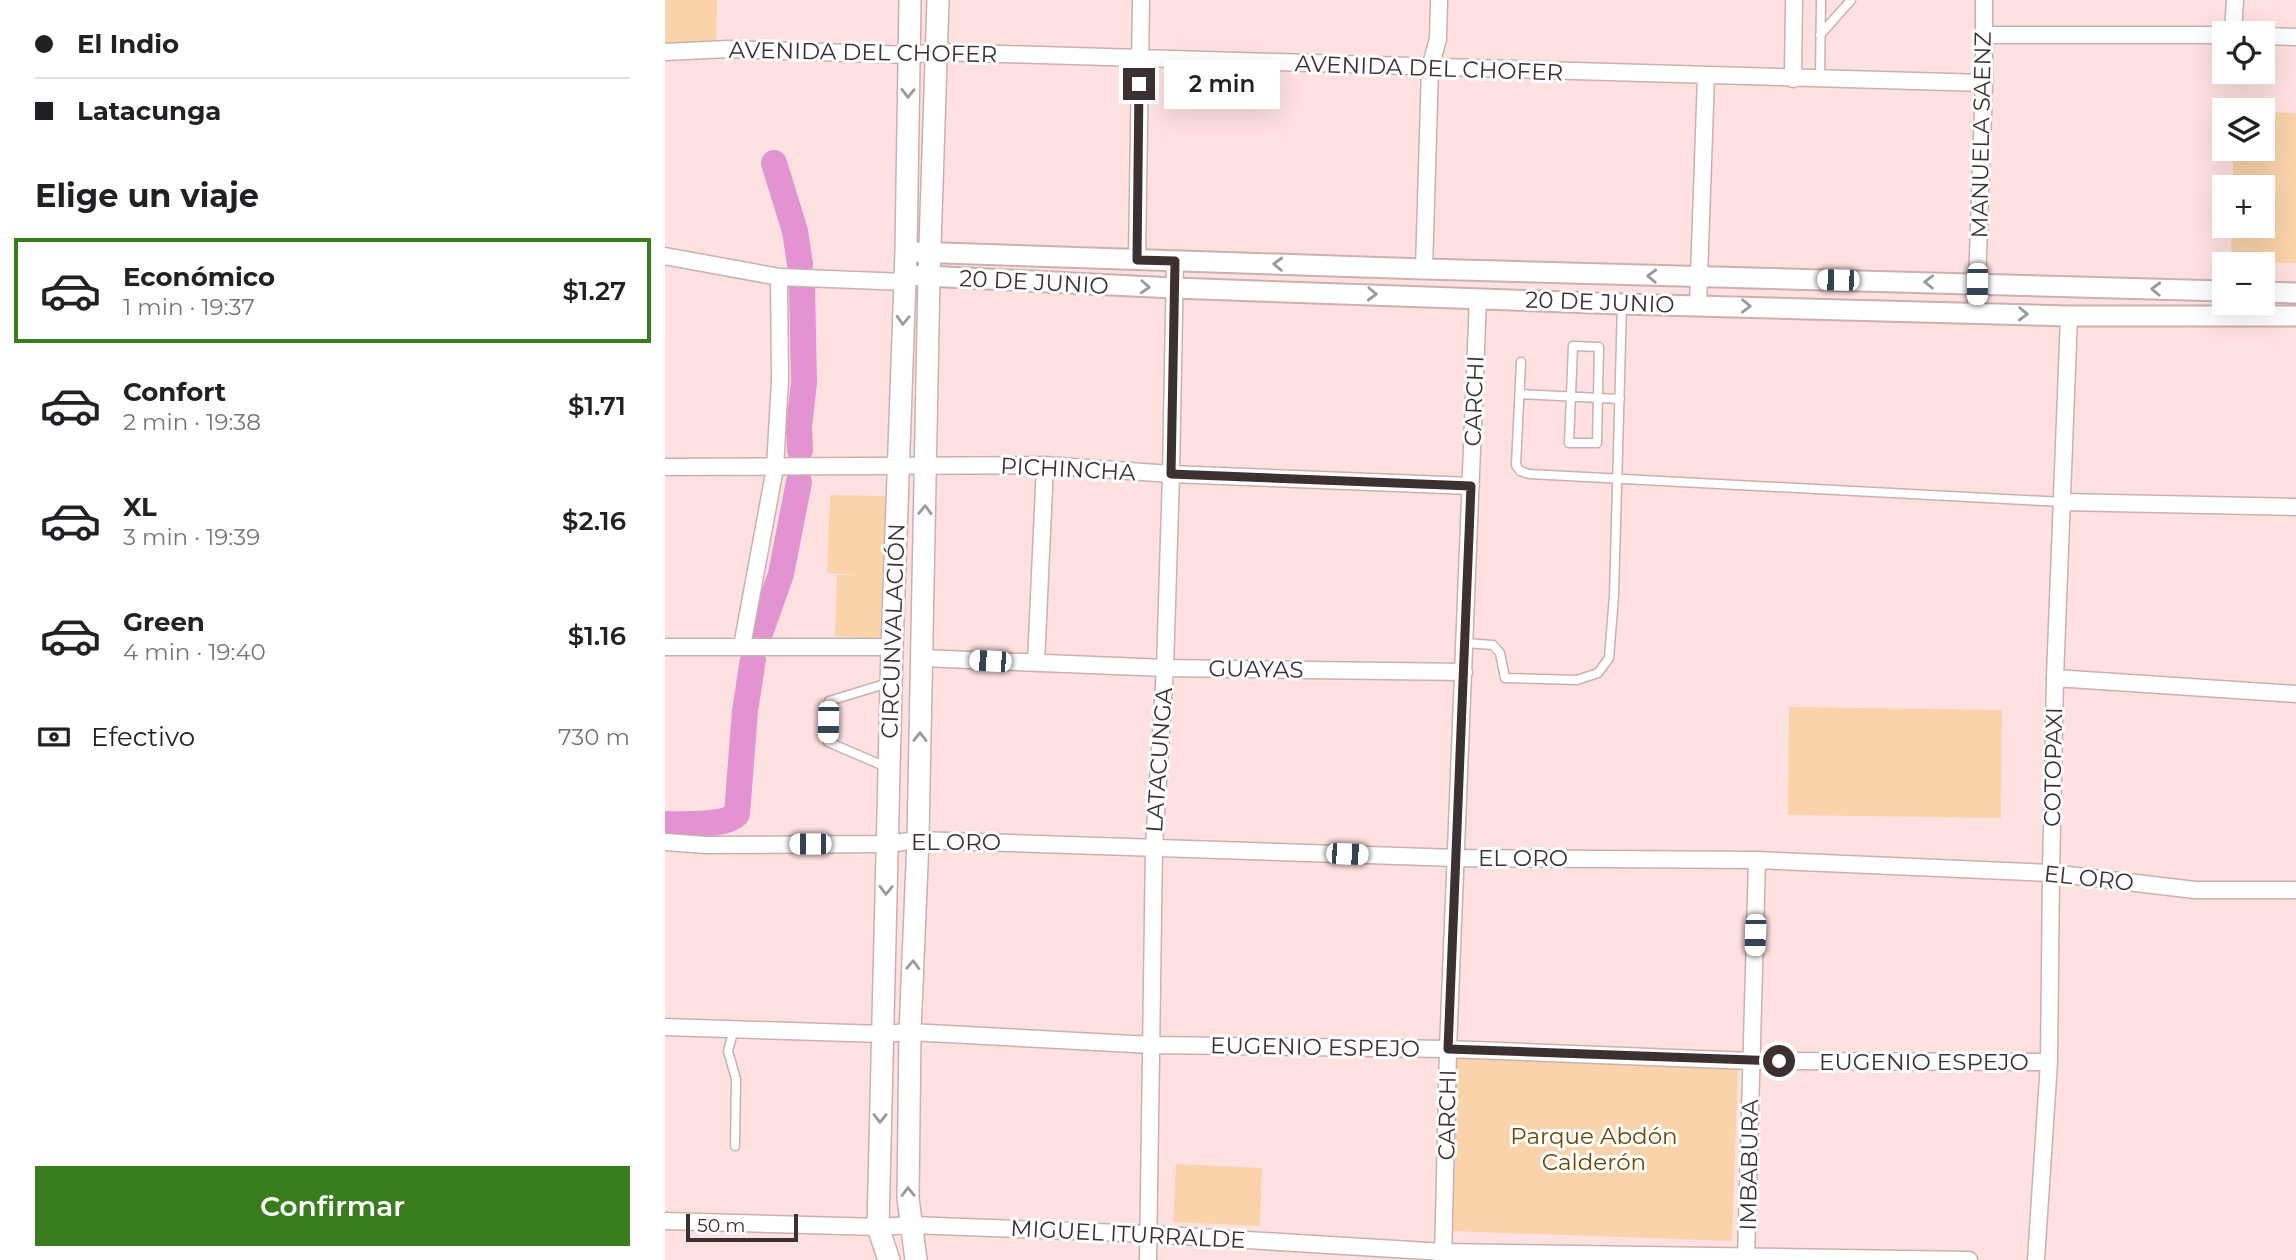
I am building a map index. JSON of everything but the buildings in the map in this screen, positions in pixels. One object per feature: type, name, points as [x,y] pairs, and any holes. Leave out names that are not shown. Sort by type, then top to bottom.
[{"type":"main road","name":"CIRCUNVALACIÓN","points":[[889,1260],[878,1227],[892,647],[906,251],[910,0]]},
{"type":"main road","name":"CIRCUNVALACIÓN","points":[[916,1260],[908,1198],[910,1032],[918,840],[929,277],[938,0]]},
{"type":"street","points":[[1137,260],[1141,0]]},
{"type":"street","points":[[1424,269],[1430,68],[1438,39],[1439,0]]},
{"type":"street","points":[[1793,79],[1794,0]]},
{"type":"street","name":"MANUELA SAENZ","points":[[1976,312],[1984,83],[1984,0]]},
{"type":"street","points":[[2234,21],[2235,0]]},
{"type":"street","points":[[1983,35],[2212,35]]},
{"type":"street","points":[[2275,36],[2296,37]]},
{"type":"street","name":"AVENIDA DEL CHOFER","points":[[665,52],[728,50],[909,55],[937,52],[1984,83]]},
{"type":"street","points":[[1698,305],[1706,76]]},
{"type":"street","name":"20 DE JUNIO","points":[[906,251],[1448,270],[2212,291]]},
{"type":"street","points":[[665,256],[779,276],[905,279]]},
{"type":"street","name":"LATACUNGA","points":[[1148,1260],[1154,847],[1165,668],[1175,261]]},
{"type":"street","points":[[1447,297],[1448,270]]},
{"type":"street","points":[[742,646],[775,468],[780,380],[779,276]]},
{"type":"street","name":"20 DE JUNIO","points":[[905,279],[929,277],[1622,304],[2069,316],[2296,316]]},
{"type":"street","points":[[2275,292],[2296,293]]},
{"type":"street","name":"CARCHI","points":[[1443,1256],[1448,1049],[1478,298]]},
{"type":"street","name":"COTOPAXI","points":[[2036,1260],[2049,1062],[2055,678],[2069,316]]},
{"type":"street","points":[[1036,663],[1045,465]]},
{"type":"street","name":"PICHINCHA","points":[[665,467],[1045,465],[1171,474],[1471,486]]},
{"type":"street","points":[[2063,502],[2296,507]]},
{"type":"street","points":[[665,647],[892,647]]},
{"type":"street","name":"GUAYAS","points":[[922,658],[1165,668],[1464,672]]},
{"type":"street","points":[[2055,678],[2296,694]]},
{"type":"street","name":"EL ORO","points":[[665,842],[706,845],[887,844],[918,840],[1457,858],[1757,860],[2051,873],[2195,890],[2296,890]]},
{"type":"street","name":"IMBABURA","points":[[1746,1259],[1757,860]]},
{"type":"street","name":"EUGENIO ESPEJO","points":[[665,1027],[882,1034],[910,1032],[1152,1045],[1448,1049],[1751,1061],[2049,1062]]},
{"type":"street","name":"MIGUEL ITURRALDE","points":[[665,1221],[878,1227],[911,1225],[1149,1234],[1443,1256],[1969,1260]]},
{"type":"street","points":[[877,1260],[878,1227]]},
{"type":"lane","points":[[1821,0],[1821,79]]},
{"type":"lane","points":[[1820,35],[1850,0]]},
{"type":"lane","points":[[1465,643],[1493,645],[1500,653],[1505,678],[1577,680],[1598,673],[1609,658],[1614,596],[1622,304]]},
{"type":"lane","points":[[1573,346],[1599,347],[1598,398],[1597,443],[1569,443],[1573,346]]},
{"type":"lane","points":[[1521,362],[1516,465],[1520,471],[1529,474],[2063,502]]},
{"type":"lane","points":[[1520,394],[1620,399]]},
{"type":"lane","points":[[889,768],[828,742],[829,701],[891,682]]},
{"type":"lane","points":[[734,1029],[728,1051],[736,1079],[735,1146]]},
{"type":"green space","points":[[665,0],[717,0],[716,51],[665,51]]},
{"type":"green space","points":[[2275,112],[2296,113],[2296,263],[2275,263],[2275,252],[2231,252],[2232,238],[2275,238],[2275,175],[2233,175],[2233,161],[2275,161]]},
{"type":"green space","points":[[830,495],[886,496],[880,639],[835,636],[837,575],[857,575],[827,573]]},
{"type":"green space","points":[[1789,707],[2002,710],[2001,818],[1788,815]]},
{"type":"green space","name":"Parque Abdón Calderón","points":[[1456,1058],[1738,1068],[1732,1241],[1450,1231]]},
{"type":"green space","points":[[1176,1164],[1262,1168],[1260,1226],[1173,1222]]},
{"type":"waterway","points":[[774,163],[795,231],[800,264]]},
{"type":"waterway","points":[[800,450],[799,427],[804,382],[802,287]]},
{"type":"waterway","points":[[758,639],[781,574],[799,482]]},
{"type":"waterway","points":[[665,824],[714,823],[737,814],[745,711],[753,659]]},
{"type":"route","points":[[1139,84],[1137,260],[1175,261],[1171,474],[1471,486],[1448,1049],[1779,1061]]}]
